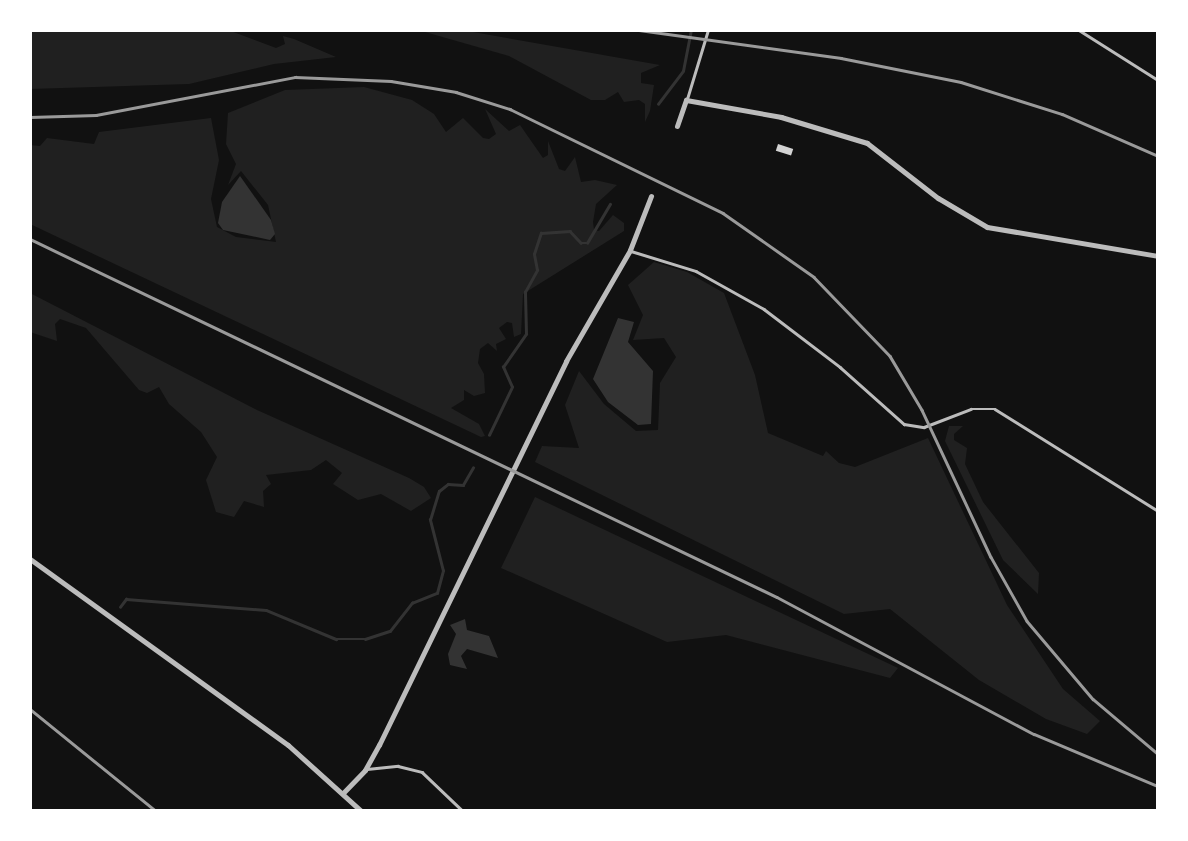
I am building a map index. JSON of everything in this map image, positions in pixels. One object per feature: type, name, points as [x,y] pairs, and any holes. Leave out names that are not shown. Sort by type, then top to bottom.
[{"type":"street","points":[[677,126],[686,100],[781,118],[867,143],[938,198],[987,226],[1158,256]]},
{"type":"street","points":[[344,793],[365,770],[566,361],[630,250],[651,196]]},
{"type":"street","points":[[30,558],[288,746],[361,811]]},
{"type":"lane","points":[[686,100],[708,30]]},
{"type":"lane","points":[[1079,30],[1158,80]]},
{"type":"lane","points":[[630,250],[696,272],[764,309],[840,366],[904,424],[924,427],[971,409],[995,410],[1158,512]]},
{"type":"lane","points":[[365,770],[398,766],[422,772],[463,811]]},
{"type":"shaded area","points":[[30,30],[228,30],[276,48],[285,44],[283,36],[336,57],[274,64],[189,84],[30,89]]},
{"type":"shaded area","points":[[418,30],[462,30],[660,65],[641,73],[641,83],[654,85],[650,111],[645,122],[645,104],[639,100],[624,102],[618,92],[605,100],[591,100],[509,56]]},
{"type":"shaded area","points":[[364,87],[412,100],[434,114],[446,132],[463,118],[489,139],[496,134],[485,109],[509,131],[520,125],[543,158],[548,155],[548,141],[559,169],[565,171],[575,157],[581,182],[595,180],[617,185],[596,204],[594,230],[599,231],[613,215],[624,223],[624,231],[523,294],[521,334],[514,337],[512,323],[507,322],[499,328],[506,339],[496,344],[497,351],[488,343],[480,349],[478,363],[484,374],[485,393],[474,396],[464,390],[464,400],[451,408],[479,424],[485,436],[30,224],[30,145],[40,146],[47,138],[94,144],[99,132],[211,118],[219,160],[211,199],[217,227],[236,237],[276,242],[268,205],[241,171],[228,185],[236,164],[226,144],[228,113],[285,90]]},
{"type":"shaded area","points":[[240,176],[271,220],[275,234],[270,240],[223,230],[218,223],[222,202]]},
{"type":"shaded area","points":[[654,262],[687,272],[724,293],[755,375],[768,433],[823,456],[826,451],[839,463],[855,467],[928,438],[1007,605],[1063,689],[1100,721],[1087,734],[1046,719],[979,680],[890,609],[844,614],[535,462],[542,446],[579,448],[565,405],[579,371],[604,404],[636,431],[658,430],[660,383],[676,357],[664,338],[633,340],[643,315],[628,285]]},
{"type":"shaded area","points":[[30,293],[257,410],[409,478],[424,487],[431,498],[411,511],[381,494],[358,500],[333,484],[342,473],[326,460],[311,470],[266,475],[271,484],[263,491],[264,507],[244,501],[234,517],[216,512],[206,480],[217,457],[201,432],[169,404],[159,387],[147,393],[139,390],[86,328],[60,319],[55,324],[57,341],[30,332]]},
{"type":"shaded area","points":[[618,318],[634,322],[628,342],[653,371],[651,424],[638,425],[608,402],[593,379]]},
{"type":"shaded area","points":[[949,426],[963,426],[954,434],[954,440],[967,448],[965,464],[983,502],[1039,573],[1038,594],[1003,560],[945,441]]},
{"type":"shaded area","points":[[535,497],[898,668],[890,678],[726,635],[667,642],[501,568]]},
{"type":"shaded area","points":[[465,619],[467,630],[489,636],[498,658],[467,649],[461,656],[467,669],[450,665],[448,654],[456,634],[450,625]]},
{"type":"building","points":[[778,144],[793,149],[791,156],[776,151]]},
{"type":"waterway","points":[[658,104],[683,71],[691,30]]},
{"type":"waterway","points":[[489,435],[512,387],[503,367],[526,334],[525,292],[537,270],[534,254],[541,233],[570,231],[581,243],[587,243],[610,204]]},
{"type":"waterway","points":[[120,607],[126,599],[266,610],[336,639],[365,639],[390,631],[412,603],[437,593],[443,571],[430,520],[439,491],[448,484],[463,485],[473,468]]},
{"type":"railway","points":[[639,30],[841,58],[961,82],[1062,114],[1158,156]]},
{"type":"railway","points":[[30,117],[96,115],[295,77],[391,81],[456,92],[510,109],[723,213],[814,277],[890,356],[922,410],[991,557],[1027,621],[1093,699],[1158,754]]},
{"type":"railway","points":[[30,239],[777,597],[1034,734],[1158,786]]},
{"type":"railway","points":[[30,709],[156,811]]}]
